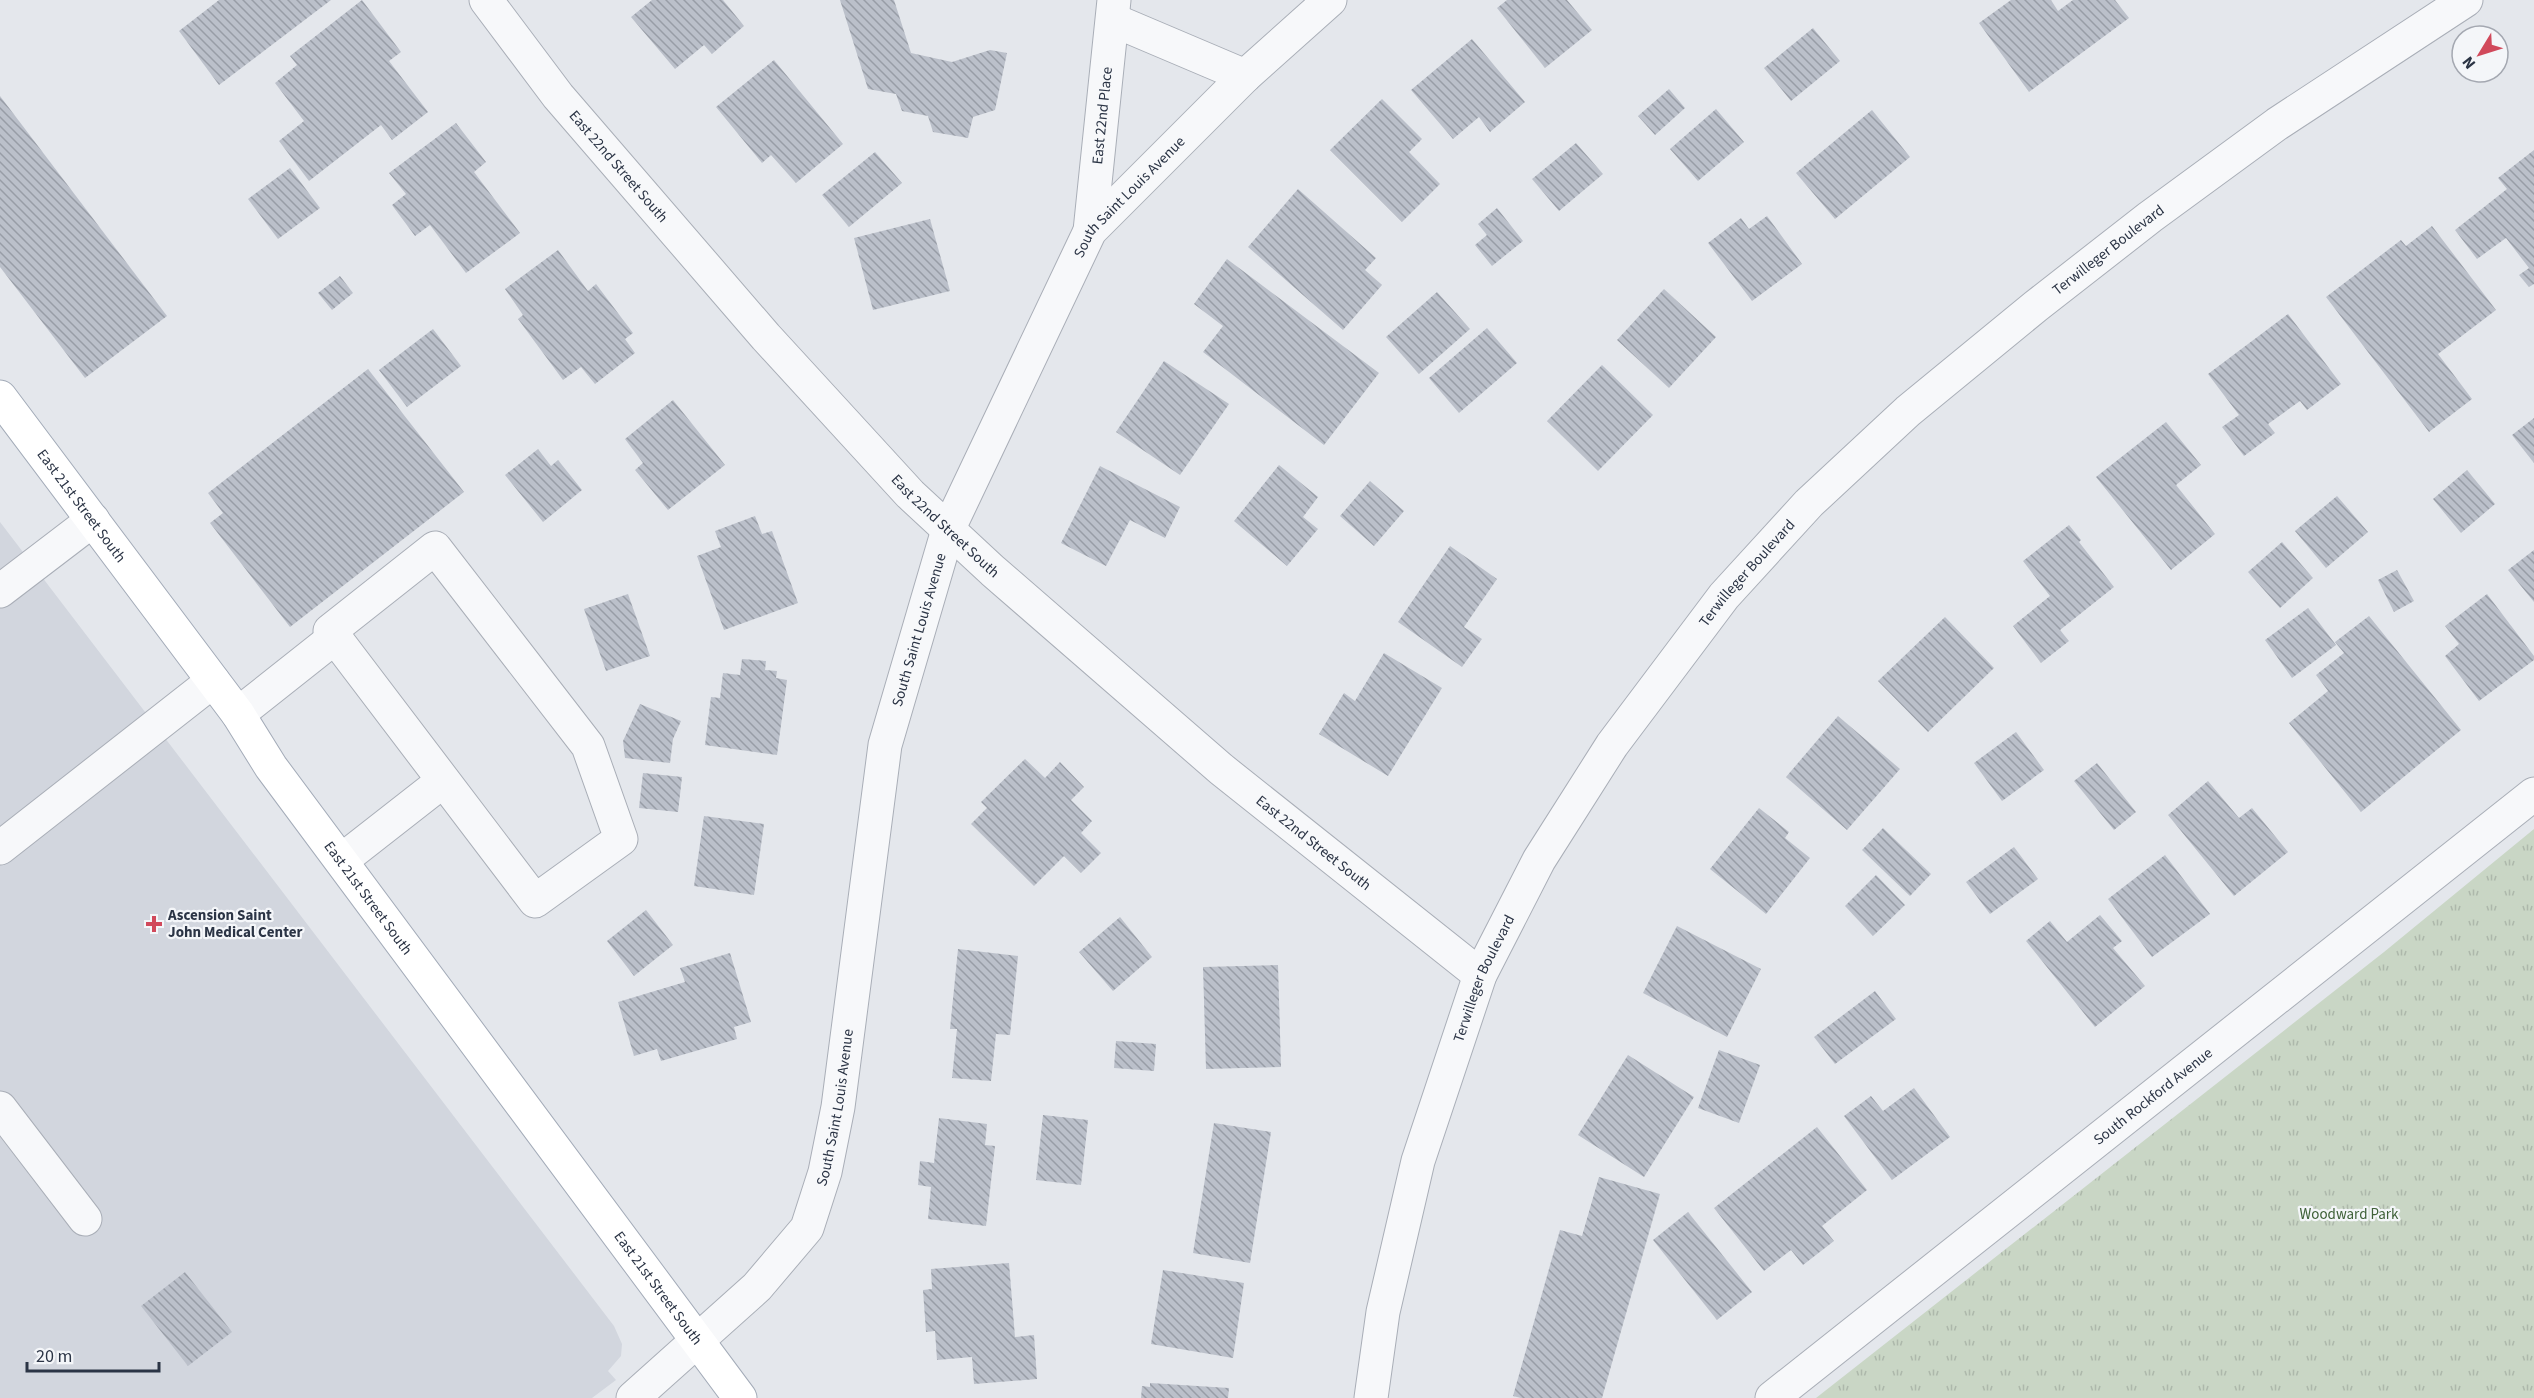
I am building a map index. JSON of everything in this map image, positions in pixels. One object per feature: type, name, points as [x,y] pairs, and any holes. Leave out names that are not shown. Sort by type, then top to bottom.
[{"type":"main road","name":"East 21st Street South","points":[[0,397],[238,714],[271,767],[342,860],[696,1342],[740,1398]]},
{"type":"street","name":"East 22nd Street South","points":[[486,0],[558,96],[766,337],[910,494],[1221,769],[1480,975]]},
{"type":"street","name":"South Saint Louis Avenue","points":[[633,1398],[760,1284],[807,1228],[825,1172],[838,1107],[885,745],[948,530],[1090,231],[1245,76],[1330,0]]},
{"type":"street","name":"Terwilleger Boulevard","points":[[1371,1398],[1383,1312],[1418,1161],[1480,975],[1539,860],[1612,745],[1724,596],[1809,503],[1908,411],[2150,217],[2277,124],[2466,0]]},
{"type":"street","points":[[1114,10],[1245,76]]},
{"type":"street","name":"East 22nd Place","points":[[1090,231],[1114,10]]},
{"type":"street","points":[[0,591],[93,520]]},
{"type":"street","points":[[435,548],[588,746],[621,839],[535,901],[443,781],[330,631],[435,548]]},
{"type":"street","points":[[238,714],[334,638]]},
{"type":"street","points":[[0,848],[213,681]]},
{"type":"street","points":[[342,860],[443,781]]},
{"type":"street","name":"South Rockford Avenue","points":[[1772,1398],[2534,794]]},
{"type":"street","points":[[0,1108],[85,1219]]},
{"type":"shaded area","name":"Ascension Saint John Medical Center","points":[[0,522],[614,1326],[622,1344],[621,1356],[608,1371],[616,1380],[592,1398],[0,1398]]},
{"type":"green space","name":"Woodward Park","points":[[2534,829],[2534,1398],[1816,1398],[2384,952]]},
{"type":"building","points":[[219,0],[331,0],[219,85],[179,31]]},
{"type":"building","points":[[362,0],[401,52],[389,61],[428,112],[392,140],[381,125],[309,181],[279,141],[304,121],[275,83],[297,65],[290,56]]},
{"type":"building","points":[[652,0],[723,0],[744,26],[712,54],[704,45],[675,69],[631,17]]},
{"type":"building","points":[[840,0],[894,0],[911,53],[952,62],[990,50],[1007,53],[995,110],[973,117],[968,138],[933,132],[928,116],[902,111],[896,94],[868,89]]},
{"type":"building","points":[[1507,0],[1567,0],[1592,30],[1545,68],[1497,8]]},
{"type":"building","points":[[2011,0],[2051,0],[2058,11],[2073,0],[2115,0],[2129,18],[2029,92],[1979,23]]},
{"type":"building","points":[[1813,28],[1840,61],[1791,101],[1764,68]]},
{"type":"building","points":[[1472,39],[1525,102],[1490,132],[1479,117],[1453,139],[1411,90]]},
{"type":"building","points":[[774,60],[843,144],[796,183],[771,155],[762,163],[716,107]]},
{"type":"building","points":[[1669,89],[1685,108],[1655,135],[1638,116]]},
{"type":"building","points":[[0,96],[167,316],[85,378],[0,267]]},
{"type":"building","points":[[1382,99],[1422,139],[1409,152],[1440,184],[1402,222],[1330,150]]},
{"type":"building","points":[[1716,109],[1744,142],[1698,181],[1670,149]]},
{"type":"building","points":[[1872,110],[1910,157],[1835,219],[1796,173]]},
{"type":"building","points":[[456,123],[486,162],[474,172],[520,233],[466,273],[430,225],[415,236],[392,205],[406,194],[389,173]]},
{"type":"building","points":[[1576,143],[1603,174],[1559,211],[1532,179]]},
{"type":"building","points":[[2534,150],[2534,284],[2529,287],[2519,275],[2529,268],[2506,238],[2477,259],[2455,230],[2507,189],[2498,178]]},
{"type":"building","points":[[875,152],[902,183],[849,227],[822,195]]},
{"type":"building","points":[[290,168],[320,208],[278,239],[248,199]]},
{"type":"building","points":[[1298,189],[1376,258],[1365,270],[1382,285],[1343,330],[1248,247]]},
{"type":"building","points":[[1497,208],[1523,241],[1492,266],[1475,245],[1487,235],[1478,224]]},
{"type":"building","points":[[1767,216],[1802,264],[1752,301],[1708,243],[1741,218],[1749,229]]},
{"type":"building","points":[[930,219],[950,291],[873,310],[854,238]]},
{"type":"building","points":[[2432,226],[2496,310],[2438,354],[2472,399],[2429,432],[2326,297],[2401,240],[2406,246]]},
{"type":"building","points":[[558,250],[588,291],[596,284],[633,333],[625,339],[635,353],[595,384],[581,367],[563,380],[518,319],[523,315],[505,289]]},
{"type":"building","points":[[1227,259],[1379,373],[1324,445],[1203,352],[1223,326],[1194,304]]},
{"type":"building","points":[[340,276],[353,293],[332,310],[318,293]]},
{"type":"building","points":[[1664,289],[1716,337],[1669,388],[1617,340]]},
{"type":"building","points":[[1437,292],[1470,329],[1419,374],[1386,337]]},
{"type":"building","points":[[2288,314],[2341,384],[2307,410],[2300,401],[2268,424],[2275,433],[2244,456],[2222,427],[2239,415],[2208,374]]},
{"type":"building","points":[[1487,328],[1517,363],[1459,413],[1429,378]]},
{"type":"building","points":[[433,329],[461,366],[407,407],[379,370]]},
{"type":"building","points":[[1164,361],[1229,404],[1180,475],[1116,432]]},
{"type":"building","points":[[1602,365],[1653,415],[1598,471],[1547,421]]},
{"type":"building","points":[[368,369],[464,492],[290,627],[210,523],[223,513],[208,493]]},
{"type":"building","points":[[673,400],[725,465],[668,510],[635,470],[643,463],[625,439]]},
{"type":"building","points":[[2534,418],[2534,463],[2512,435]]},
{"type":"building","points":[[2166,422],[2201,465],[2176,485],[2215,534],[2171,570],[2096,477]]},
{"type":"building","points":[[538,449],[551,466],[558,460],[582,490],[543,522],[505,475]]},
{"type":"building","points":[[1279,465],[1318,497],[1303,517],[1318,529],[1287,566],[1234,521]]},
{"type":"building","points":[[1100,466],[1180,507],[1165,538],[1130,520],[1106,566],[1061,543]]},
{"type":"building","points":[[2467,470],[2495,504],[2461,533],[2433,499]]},
{"type":"building","points":[[1370,481],[1404,511],[1374,546],[1340,516]]},
{"type":"building","points":[[2337,496],[2368,532],[2326,568],[2295,531]]},
{"type":"building","points":[[755,516],[762,534],[772,531],[798,603],[724,630],[697,556],[721,547],[715,531]]},
{"type":"building","points":[[2069,525],[2081,540],[2079,542],[2114,587],[2060,630],[2069,641],[2041,663],[2013,626],[2050,596],[2023,561]]},
{"type":"building","points":[[2282,542],[2313,578],[2280,608],[2248,572]]},
{"type":"building","points":[[1450,546],[1497,579],[1464,627],[1482,639],[1462,667],[1398,622]]},
{"type":"building","points":[[2534,550],[2534,602],[2508,570]]},
{"type":"building","points":[[2397,570],[2414,601],[2394,612],[2378,580]]},
{"type":"building","points":[[628,594],[650,656],[606,671],[584,609]]},
{"type":"building","points":[[2487,594],[2534,656],[2534,660],[2479,701],[2445,656],[2459,644],[2445,626]]},
{"type":"building","points":[[2308,608],[2336,645],[2292,678],[2265,640]]},
{"type":"building","points":[[2369,616],[2461,730],[2361,812],[2289,723],[2328,691],[2316,675],[2344,653],[2335,642]]},
{"type":"building","points":[[1945,617],[1994,668],[1928,732],[1878,681]]},
{"type":"building","points":[[1384,653],[1442,688],[1388,776],[1319,734],[1344,693],[1355,701]]},
{"type":"building","points":[[742,659],[766,661],[765,670],[777,671],[776,678],[787,680],[777,755],[705,745],[711,697],[720,698],[723,673],[740,675]]},
{"type":"building","points":[[640,704],[681,721],[673,739],[670,763],[625,758],[623,741]]},
{"type":"building","points":[[1838,716],[1900,769],[1847,830],[1786,777]]},
{"type":"building","points":[[2016,732],[2044,770],[2002,801],[1974,763]]},
{"type":"building","points":[[1025,759],[1045,778],[1060,762],[1084,787],[1071,800],[1092,821],[1081,833],[1101,853],[1081,873],[1064,856],[1034,886],[971,824],[987,808],[981,802]]},
{"type":"building","points":[[2097,763],[2136,812],[2114,830],[2074,781]]},
{"type":"building","points":[[643,773],[682,777],[678,812],[639,808]]},
{"type":"building","points":[[2208,781],[2239,818],[2252,808],[2288,852],[2234,896],[2168,815]]},
{"type":"building","points":[[1759,808],[1789,832],[1785,838],[1810,858],[1766,914],[1710,869]]},
{"type":"building","points":[[704,816],[764,824],[754,895],[694,886]]},
{"type":"building","points":[[1883,828],[1931,874],[1910,896],[1862,850]]},
{"type":"building","points":[[2014,847],[2038,879],[1990,914],[1966,882]]},
{"type":"building","points":[[2165,855],[2210,914],[2152,957],[2108,899]]},
{"type":"building","points":[[1876,875],[1905,905],[1873,936],[1845,906]]},
{"type":"building","points":[[646,910],[673,945],[634,976],[607,941]]},
{"type":"building","points":[[2100,915],[2122,941],[2113,948],[2145,986],[2095,1027],[2026,941],[2050,921],[2067,942]]},
{"type":"building","points":[[1120,917],[1152,957],[1113,991],[1079,952]]},
{"type":"building","points":[[1677,926],[1761,969],[1727,1037],[1643,993]]},
{"type":"building","points":[[958,949],[1018,956],[1010,1035],[996,1034],[991,1081],[952,1078],[957,1029],[950,1029]]},
{"type":"building","points":[[730,953],[751,1022],[734,1027],[737,1039],[661,1061],[657,1049],[634,1056],[618,1002],[685,982],[680,968]]},
{"type":"building","points":[[1278,965],[1281,1067],[1206,1069],[1203,967]]},
{"type":"building","points":[[1875,991],[1896,1019],[1835,1064],[1814,1037]]},
{"type":"building","points":[[1116,1041],[1156,1044],[1154,1071],[1114,1068]]},
{"type":"building","points":[[1719,1050],[1760,1065],[1739,1123],[1698,1108]]},
{"type":"building","points":[[1628,1055],[1694,1097],[1644,1177],[1578,1135]]},
{"type":"building","points":[[1914,1088],[1950,1137],[1892,1180],[1844,1116],[1871,1096],[1883,1111]]},
{"type":"building","points":[[1043,1115],[1088,1120],[1081,1185],[1036,1180]]},
{"type":"building","points":[[939,1118],[987,1124],[985,1145],[995,1146],[986,1226],[928,1219],[931,1187],[918,1185],[920,1161],[934,1163]]},
{"type":"building","points":[[1214,1123],[1271,1132],[1250,1263],[1193,1253]]},
{"type":"building","points":[[1817,1127],[1867,1190],[1822,1226],[1834,1241],[1803,1265],[1791,1250],[1764,1271],[1714,1208]]},
{"type":"building","points":[[1599,1177],[1660,1194],[1602,1398],[1521,1398],[1513,1396],[1560,1230],[1582,1236]]},
{"type":"building","points":[[1688,1212],[1752,1292],[1717,1320],[1653,1240]]},
{"type":"building","points":[[1009,1263],[1015,1337],[1034,1335],[1037,1379],[974,1384],[972,1357],[937,1360],[935,1331],[926,1332],[923,1290],[932,1289],[931,1269]]},
{"type":"building","points":[[1163,1270],[1244,1283],[1233,1358],[1151,1344]]},
{"type":"building","points":[[185,1272],[232,1332],[188,1366],[141,1306]]},
{"type":"building","points":[[1150,1383],[1229,1388],[1228,1398],[1141,1398],[1142,1386],[1150,1387]]},
{"type":"place","name":"Ascension Saint John Medical Center","points":[[154,924]]}]
